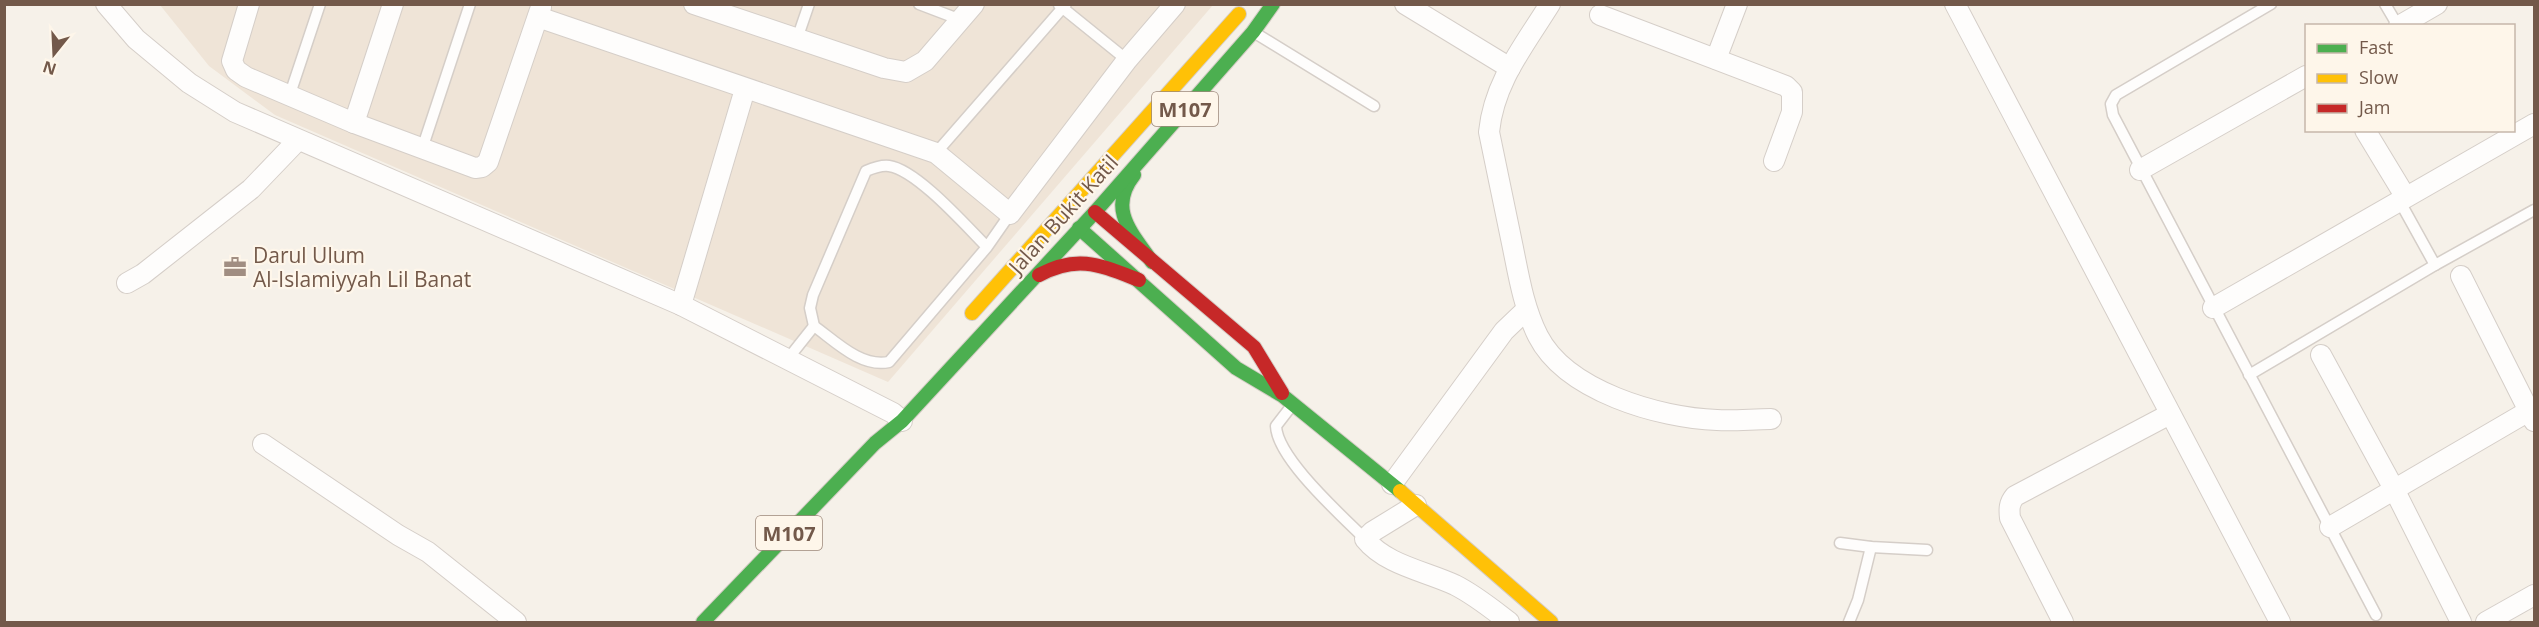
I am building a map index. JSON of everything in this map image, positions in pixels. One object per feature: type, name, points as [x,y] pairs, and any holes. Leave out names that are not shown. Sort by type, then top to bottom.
[{"type":"main road","name":"Jalan Bukit Katil","points":[[966,320],[1248,4]]},
{"type":"main road","name":"Jalan Bukit Katil","points":[[703,622],[1034,277],[1079,221],[1095,212],[1253,32],[1273,4]]},
{"type":"main road","points":[[1152,262],[1124,217],[1120,202],[1126,185],[1159,140]]},
{"type":"main road","points":[[1036,242],[1079,221],[1100,170]]},
{"type":"main road","points":[[1095,212],[1254,347],[1288,400]]},
{"type":"main road","points":[[1079,221],[1139,280],[1236,368],[1288,400],[1392,484],[1551,622]]},
{"type":"main road","points":[[1034,277],[1055,265],[1069,261],[1091,261],[1139,280]]},
{"type":"main road","name":"Jalan Bukit Katil","points":[[897,418],[914,388]]},
{"type":"street","points":[[106,4],[136,39],[189,83],[235,112],[681,305],[897,418]]},
{"type":"street","points":[[249,4],[232,61],[237,70],[246,77],[354,123],[475,168],[482,167],[488,162],[540,11],[746,88],[936,153],[1010,214],[1126,60],[1175,4]]},
{"type":"street","points":[[354,123],[393,4]]},
{"type":"street","points":[[694,4],[884,68],[906,72],[925,61],[974,4]]},
{"type":"street","points":[[1405,4],[1510,68]]},
{"type":"street","points":[[1550,4],[1498,89],[1491,110],[1489,132],[1526,310],[1539,338],[1558,364],[1591,386],[1629,402],[1672,414],[1716,420],[1772,419]]},
{"type":"street","points":[[1716,59],[1737,4]]},
{"type":"street","points":[[1955,4],[2280,622]]},
{"type":"street","points":[[2402,24],[2437,4]]},
{"type":"street","points":[[1600,15],[1786,86],[1792,92],[1792,112],[1774,161]]},
{"type":"street","points":[[2140,170],[2305,77]]},
{"type":"street","points":[[681,305],[746,88]]},
{"type":"street","points":[[2213,308],[2535,124]]},
{"type":"street","points":[[2367,132],[2402,198]]},
{"type":"street","points":[[127,283],[143,274],[250,189],[298,140]]},
{"type":"street","points":[[2330,527],[2533,413],[2461,276]]},
{"type":"street","points":[[1392,484],[1504,331],[1526,310]]},
{"type":"street","points":[[2321,355],[2394,489],[2461,622]]},
{"type":"street","points":[[2063,622],[2010,518],[2011,502],[2015,496],[2170,414]]},
{"type":"street","points":[[263,444],[398,535],[428,552],[516,622]]},
{"type":"street","points":[[1416,505],[1372,531],[1365,539],[1382,556],[1458,587],[1478,598],[1509,622]]},
{"type":"street","points":[[2486,622],[2535,595]]},
{"type":"lane","points":[[290,97],[320,4]]},
{"type":"lane","points":[[422,149],[470,4]]},
{"type":"lane","points":[[797,39],[808,4]]},
{"type":"lane","points":[[919,4],[961,20]]},
{"type":"lane","points":[[2271,4],[2116,95],[2111,104],[2113,114],[2140,170],[2376,615]]},
{"type":"lane","points":[[2385,4],[2397,24]]},
{"type":"lane","points":[[936,153],[1062,6],[1126,60]]},
{"type":"lane","points":[[1253,32],[1374,106]]},
{"type":"lane","points":[[987,247],[914,177],[888,166],[866,171],[813,295],[810,308],[814,326],[860,358],[880,364],[889,362],[987,247],[1010,214]]},
{"type":"lane","points":[[2402,198],[2435,265]]},
{"type":"lane","points":[[2249,375],[2435,265],[2535,210]]},
{"type":"lane","points":[[787,360],[814,326]]},
{"type":"lane","points":[[1288,400],[1276,426],[1276,437],[1309,482],[1365,539]]},
{"type":"lane","points":[[1840,543],[1927,550]]},
{"type":"lane","points":[[1849,622],[1858,600],[1871,547]]},
{"type":"shaded area","points":[[160,5],[1213,5],[888,382],[275,115],[209,66]]},
{"type":"traffic: fast","points":[[703,622],[875,443],[902,421],[1095,212],[1253,32],[1273,4]]},
{"type":"traffic: fast","points":[[1134,175],[1126,187],[1123,199],[1125,220],[1152,262]]},
{"type":"traffic: fast","points":[[1079,228],[1236,368],[1283,396],[1400,491]]},
{"type":"traffic: slow","points":[[972,313],[1239,14]]},
{"type":"traffic: slow","points":[[1400,491],[1551,622]]},
{"type":"traffic: jam","points":[[1095,212],[1254,347],[1282,393]]},
{"type":"traffic: jam","points":[[1039,275],[1077,263],[1101,266],[1139,280]]},
{"type":"place","name":"Darul Ulum Al-Islamiyyah Lil Banat","points":[[235,267]]}]
